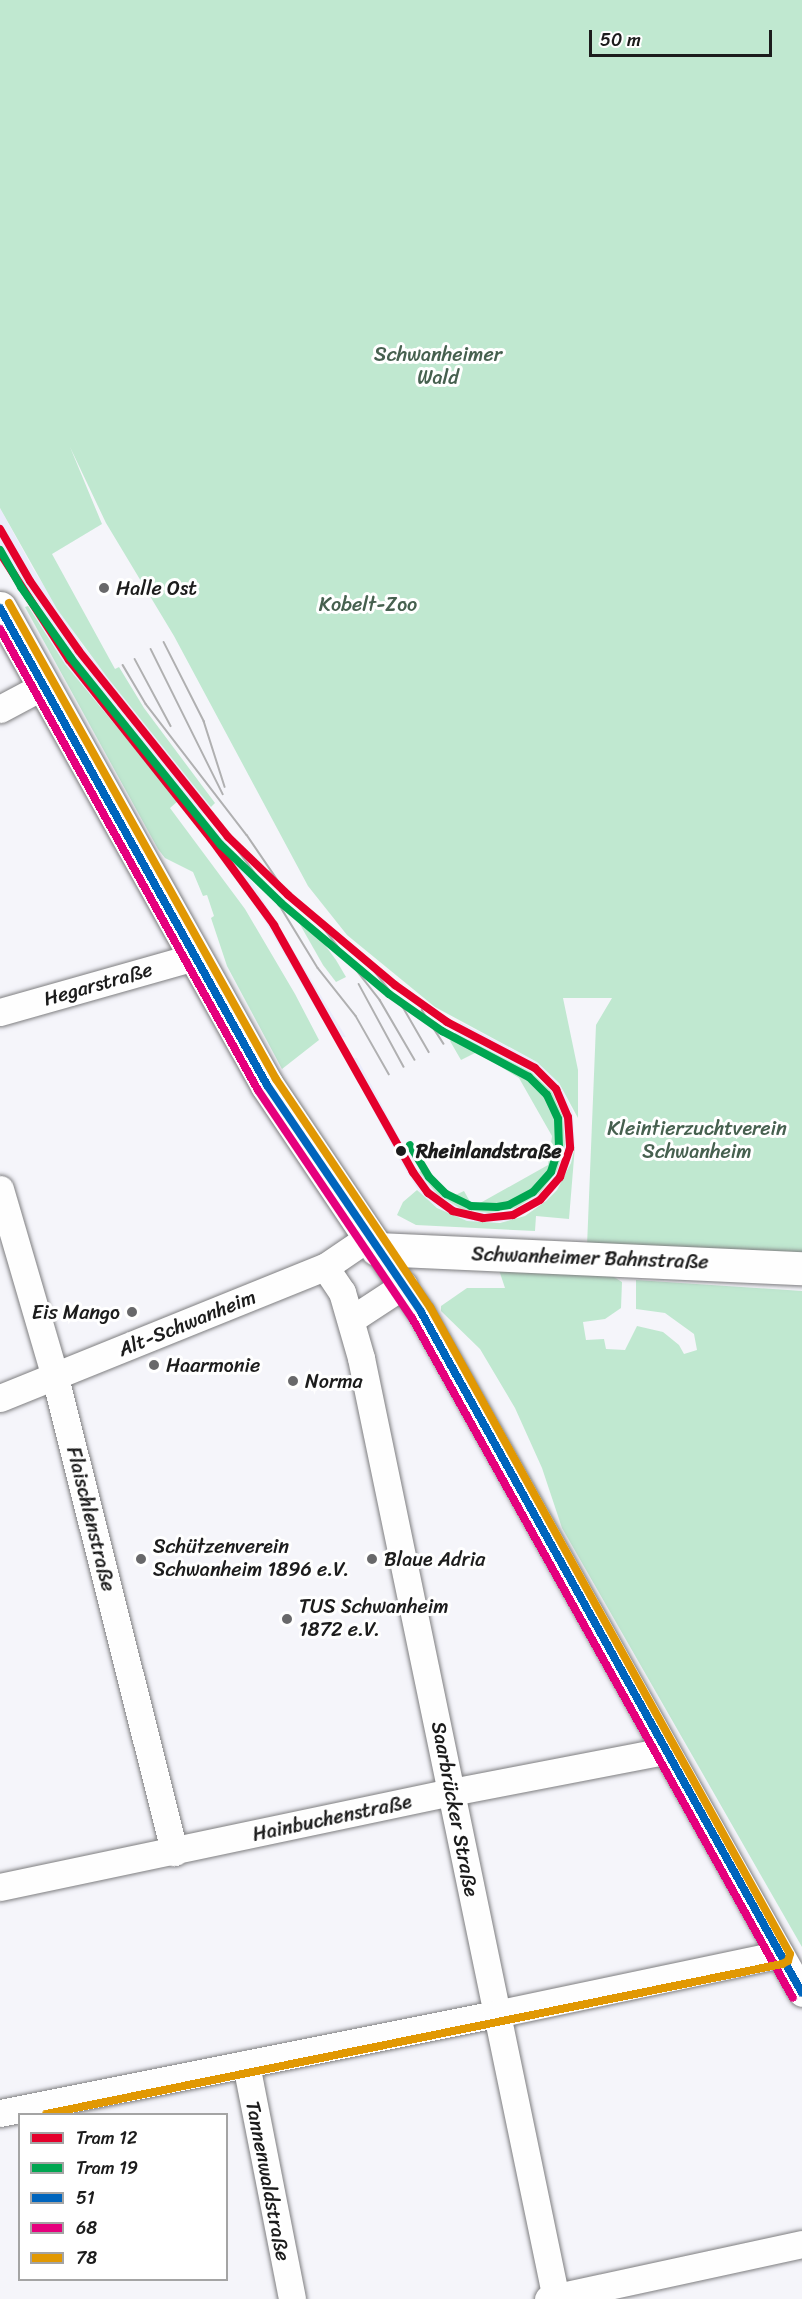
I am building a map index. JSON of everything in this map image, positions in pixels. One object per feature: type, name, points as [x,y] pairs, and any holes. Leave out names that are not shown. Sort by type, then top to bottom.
[{"type":"street","points":[[0,608],[267,1085],[373,1243],[404,1285],[802,1993]]},
{"type":"street","points":[[0,709],[43,686]]},
{"type":"street","name":"Hegarstraße","points":[[0,1012],[195,957]]},
{"type":"street","name":"Flaischlenstraße","points":[[0,1189],[55,1377],[174,1852]]},
{"type":"street","name":"Alt-Schwanheim","points":[[0,1398],[325,1267],[373,1243]]},
{"type":"street","name":"Schwanheimer Bahnstraße","points":[[373,1243],[802,1268]]},
{"type":"street","name":"Saarbrücker Straße","points":[[325,1267],[342,1292],[352,1319],[452,1792],[553,2299]]},
{"type":"street","points":[[352,1319],[404,1285]]},
{"type":"street","name":"Hainbuchenstraße","points":[[0,1887],[452,1792],[664,1751]]},
{"type":"street","points":[[0,2113],[496,2014],[780,1954]]},
{"type":"street","name":"Tannenwaldstraße","points":[[246,2064],[292,2299]]},
{"type":"street","points":[[553,2299],[802,2244]]},
{"type":"shaded area","points":[[0,508],[33,569],[83,646],[211,807],[202,814],[253,875],[249,877],[346,1037],[333,1038],[259,911],[178,801],[65,664],[0,559]]},
{"type":"shaded area","points":[[460,1022],[537,1062],[559,1083],[573,1112],[575,1146],[566,1177],[546,1201],[513,1220],[482,1224],[467,1221],[452,1216],[424,1199],[401,1163],[345,1057],[357,1058],[413,1164],[437,1194],[474,1212],[503,1212],[528,1202],[549,1183],[557,1171],[565,1145],[563,1117],[558,1103],[543,1081],[531,1072],[455,1033]]},
{"type":"green space","name":"Schwanheimer Wald","points":[[0,0],[802,0],[802,1255],[587,1246],[596,1025],[612,998],[563,998],[578,1070],[578,1118],[559,1083],[537,1062],[435,1007],[347,935],[308,886],[174,636],[106,523],[70,447],[102,524],[52,554],[115,669],[119,667],[144,708],[215,803],[211,807],[107,677],[57,609],[0,508]]},
{"type":"green space","points":[[28,606],[65,664],[178,801],[170,808],[245,909],[295,994],[319,1040],[282,1069],[227,966],[211,918],[214,916],[207,895],[203,896],[193,872],[165,858],[158,849],[25,607]]},
{"type":"green space","points":[[305,918],[346,977],[336,982],[323,965],[298,921]]},
{"type":"green space","points":[[455,1033],[531,1072],[552,1092],[563,1117],[565,1145],[557,1171],[540,1193],[516,1208],[489,1213],[461,1209],[437,1194],[419,1172],[426,1168],[437,1188],[451,1197],[464,1191],[473,1207],[548,1165],[552,1136],[519,1078],[477,1052],[461,1060],[450,1041]]},
{"type":"green space","points":[[575,1146],[569,1219],[536,1216],[535,1231],[416,1225],[397,1215],[403,1202],[417,1190],[437,1208],[467,1221],[500,1223],[525,1216],[557,1190],[571,1163]]},
{"type":"green space","points":[[498,1267],[606,1272],[622,1282],[621,1308],[605,1319],[583,1322],[586,1340],[604,1339],[606,1349],[625,1350],[637,1326],[663,1332],[679,1345],[684,1354],[697,1350],[694,1334],[665,1313],[636,1309],[636,1280],[802,1291],[802,1947],[562,1528],[542,1468],[515,1408],[480,1349],[441,1311],[441,1306],[467,1288],[505,1288]]},
{"type":"tram line","name":"12","points":[[0,529],[30,581],[79,651],[228,837],[288,895],[395,985],[447,1022],[535,1068],[556,1089],[568,1117],[570,1148],[560,1177],[540,1200],[513,1215],[483,1218],[453,1211],[428,1193],[413,1172],[274,925],[211,839],[69,660],[0,553]]},
{"type":"tram line","name":"19","points":[[0,550],[21,587],[71,658],[221,845],[281,903],[389,994],[442,1031],[529,1077],[547,1095],[558,1119],[559,1147],[551,1172],[533,1192],[509,1205],[471,1206],[446,1194],[429,1177],[410,1145]]},
{"type":"tram line","points":[[164,642],[204,721],[225,787]]},
{"type":"tram line","points":[[151,649],[223,794]]},
{"type":"tram line","points":[[135,659],[171,726]]},
{"type":"tram line","points":[[123,665],[146,704],[247,835],[288,895]]},
{"type":"tram line","points":[[228,837],[282,909],[318,968],[356,1016],[389,1074]]},
{"type":"tram line","points":[[311,912],[380,1000],[415,1060]]},
{"type":"tram line","points":[[364,958],[403,1007],[429,1052]]},
{"type":"tram line","points":[[359,984],[404,1067]]},
{"type":"tram line","points":[[422,1010],[444,1044]]},
{"type":"transit line","name":"78","points":[[9,603],[276,1079],[430,1307],[790,1954],[788,1961],[782,1964],[51,2113]]},
{"type":"transit line","name":"51","points":[[0,608],[267,1085],[421,1312],[802,1993]]},
{"type":"transit line","name":"68","points":[[0,629],[258,1090],[412,1318],[793,1998]]},
{"type":"place","name":"Halle Ost","points":[[104,588]]},
{"type":"place","name":"Rheinlandstraße","points":[[401,1151]]},
{"type":"place","name":"Eis Mango","points":[[132,1312]]},
{"type":"place","name":"Haarmonie","points":[[154,1365]]},
{"type":"place","name":"Norma","points":[[293,1381]]},
{"type":"place","name":"Schützenverein Schwanheim 1896 e.V.","points":[[141,1559]]},
{"type":"place","name":"Blaue Adria","points":[[372,1559]]},
{"type":"place","name":"TUS Schwanheim 1872 e.V.","points":[[287,1619]]},
{"type":"park label","name":"Kobelt-Zoo","points":[[368,604]]},
{"type":"park label","name":"Kleintierzuchtverein Schwanheim","points":[[697,1140]]}]
